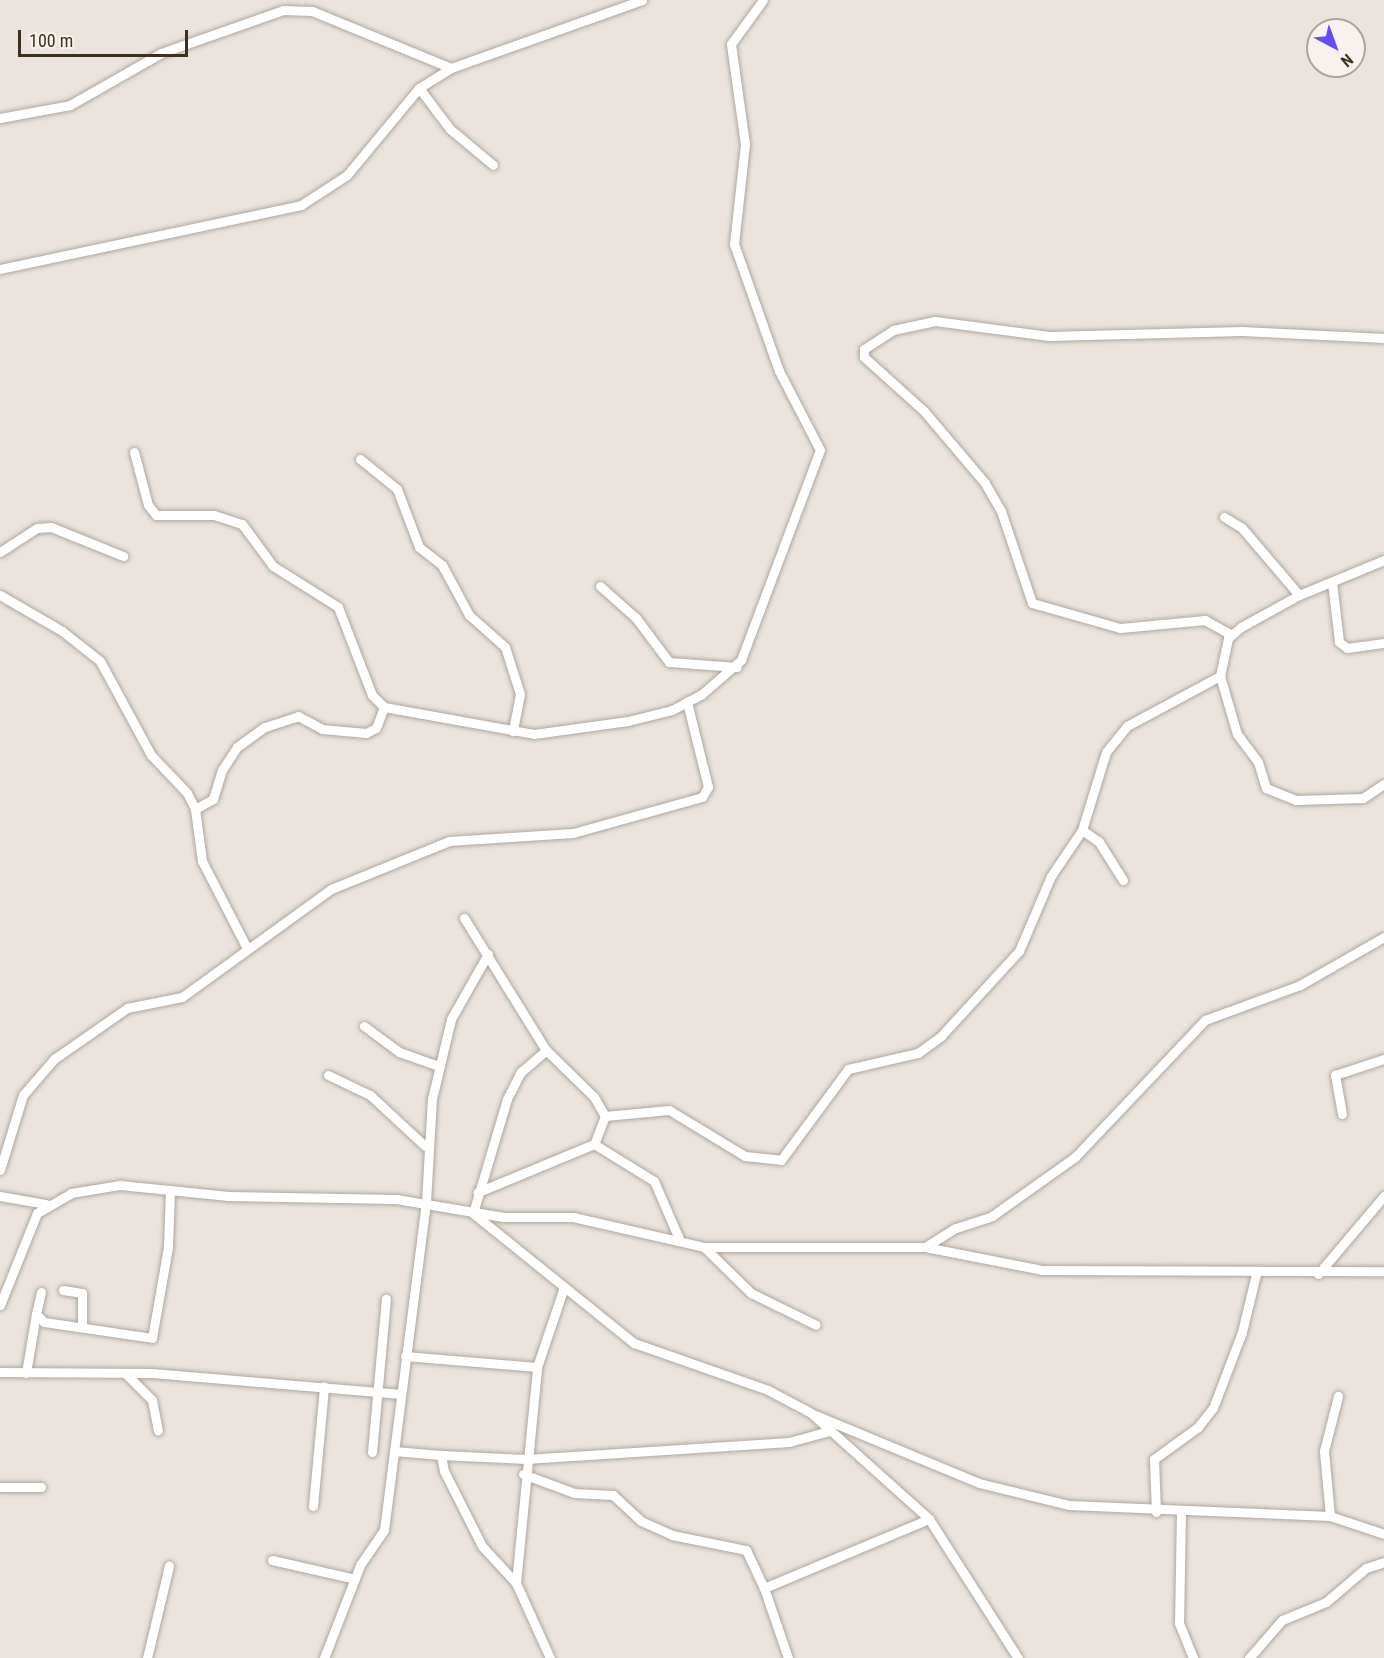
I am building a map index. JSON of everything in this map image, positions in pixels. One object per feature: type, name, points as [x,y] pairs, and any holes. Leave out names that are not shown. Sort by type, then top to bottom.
[{"type":"street","points":[[0,269],[301,205],[346,175],[419,87],[451,68],[642,0]]},
{"type":"street","points":[[134,452],[148,505],[156,515],[214,515],[242,524],[273,566],[338,607],[372,695],[384,707],[513,731],[553,732],[628,721],[687,702],[736,667],[820,450],[779,371],[735,249],[745,144],[731,44],[763,0]]},
{"type":"street","points":[[0,118],[70,105],[161,53],[283,10],[312,11],[451,68]]},
{"type":"street","points":[[419,87],[458,137],[493,165]]},
{"type":"street","points":[[1230,634],[1205,620],[1120,628],[1032,603],[990,491],[924,411],[864,357],[864,349],[893,330],[935,321],[1049,336],[1242,331],[1384,338]]},
{"type":"street","points":[[360,459],[397,489],[419,547],[442,565],[469,615],[505,647],[520,694],[513,731]]},
{"type":"street","points":[[1224,517],[1242,528],[1299,595]]},
{"type":"street","points":[[0,552],[37,528],[51,527],[123,556]]},
{"type":"street","points":[[1384,560],[1299,595],[1230,634],[1220,676],[1237,734],[1258,762],[1266,788],[1296,800],[1363,798],[1384,784]]},
{"type":"street","points":[[1332,582],[1339,642],[1347,648],[1384,643]]},
{"type":"street","points":[[600,586],[636,618],[669,662],[736,667]]},
{"type":"street","points":[[0,595],[62,631],[100,661],[146,747],[182,784],[195,809],[202,861],[247,948]]},
{"type":"street","points":[[605,1116],[669,1110],[745,1156],[781,1160],[848,1069],[918,1053],[941,1036],[996,977],[1019,951],[1054,871],[1082,830],[1106,752],[1127,726],[1220,676]]},
{"type":"street","points":[[0,1170],[23,1095],[54,1059],[127,1008],[182,997],[331,889],[449,841],[573,833],[702,797],[708,787],[687,702]]},
{"type":"street","points":[[195,809],[213,799],[222,770],[237,747],[265,727],[298,716],[322,729],[366,732],[376,728],[384,707]]},
{"type":"street","points":[[1082,830],[1102,847],[1123,880]]},
{"type":"street","points":[[464,918],[546,1050],[594,1097],[605,1116]]},
{"type":"street","points":[[925,1247],[956,1228],[992,1216],[1076,1157],[1205,1020],[1300,985],[1384,937]]},
{"type":"street","points":[[324,1658],[355,1579],[384,1530],[426,1202],[425,1146],[439,1066],[456,1008],[488,954]]},
{"type":"street","points":[[364,1026],[399,1052],[439,1066]]},
{"type":"street","points":[[472,1213],[507,1099],[521,1072],[546,1050]]},
{"type":"street","points":[[1342,1114],[1335,1075],[1384,1059]]},
{"type":"street","points":[[328,1075],[370,1095],[425,1146]]},
{"type":"street","points":[[478,1192],[594,1144],[605,1116]]},
{"type":"street","points":[[594,1144],[654,1181],[680,1241]]},
{"type":"street","points":[[0,1196],[46,1204],[95,1187],[426,1202],[472,1213],[573,1217],[704,1247],[925,1247],[1042,1270],[1256,1274],[1384,1271]]},
{"type":"street","points":[[36,1314],[44,1322],[82,1326],[117,1336],[154,1336],[168,1247],[170,1190]]},
{"type":"street","points":[[1318,1274],[1384,1196]]},
{"type":"street","points":[[0,1305],[32,1222],[46,1204]]},
{"type":"street","points":[[472,1213],[563,1290],[634,1343],[768,1390],[811,1413],[989,1487],[1069,1505],[1156,1512],[1330,1516],[1384,1534]]},
{"type":"street","points":[[704,1247],[751,1293],[816,1324]]},
{"type":"street","points":[[1156,1512],[1154,1459],[1198,1427],[1213,1408],[1242,1332],[1256,1274]]},
{"type":"street","points":[[63,1290],[82,1293],[82,1326]]},
{"type":"street","points":[[516,1583],[524,1474],[537,1367],[563,1290]]},
{"type":"street","points":[[26,1373],[41,1293]]},
{"type":"street","points":[[372,1452],[386,1299]]},
{"type":"street","points":[[405,1356],[537,1367]]},
{"type":"street","points":[[0,1372],[126,1374],[401,1394]]},
{"type":"street","points":[[126,1374],[152,1400],[158,1430]]},
{"type":"street","points":[[313,1506],[324,1388]]},
{"type":"street","points":[[1330,1516],[1324,1451],[1338,1396]]},
{"type":"street","points":[[811,1413],[929,1519],[1018,1658]]},
{"type":"street","points":[[394,1451],[526,1459],[789,1442],[829,1431]]},
{"type":"street","points":[[441,1455],[444,1472],[482,1546],[516,1583],[550,1658]]},
{"type":"street","points":[[524,1474],[574,1493],[613,1495],[641,1521],[672,1535],[746,1550],[764,1588],[788,1658]]},
{"type":"street","points":[[0,1487],[41,1488]]},
{"type":"street","points":[[1181,1511],[1179,1623],[1193,1658]]},
{"type":"street","points":[[764,1588],[929,1519]]},
{"type":"street","points":[[272,1560],[355,1579]]},
{"type":"street","points":[[1249,1658],[1282,1620],[1326,1602],[1366,1568],[1384,1562]]},
{"type":"street","points":[[147,1658],[169,1566]]}]
